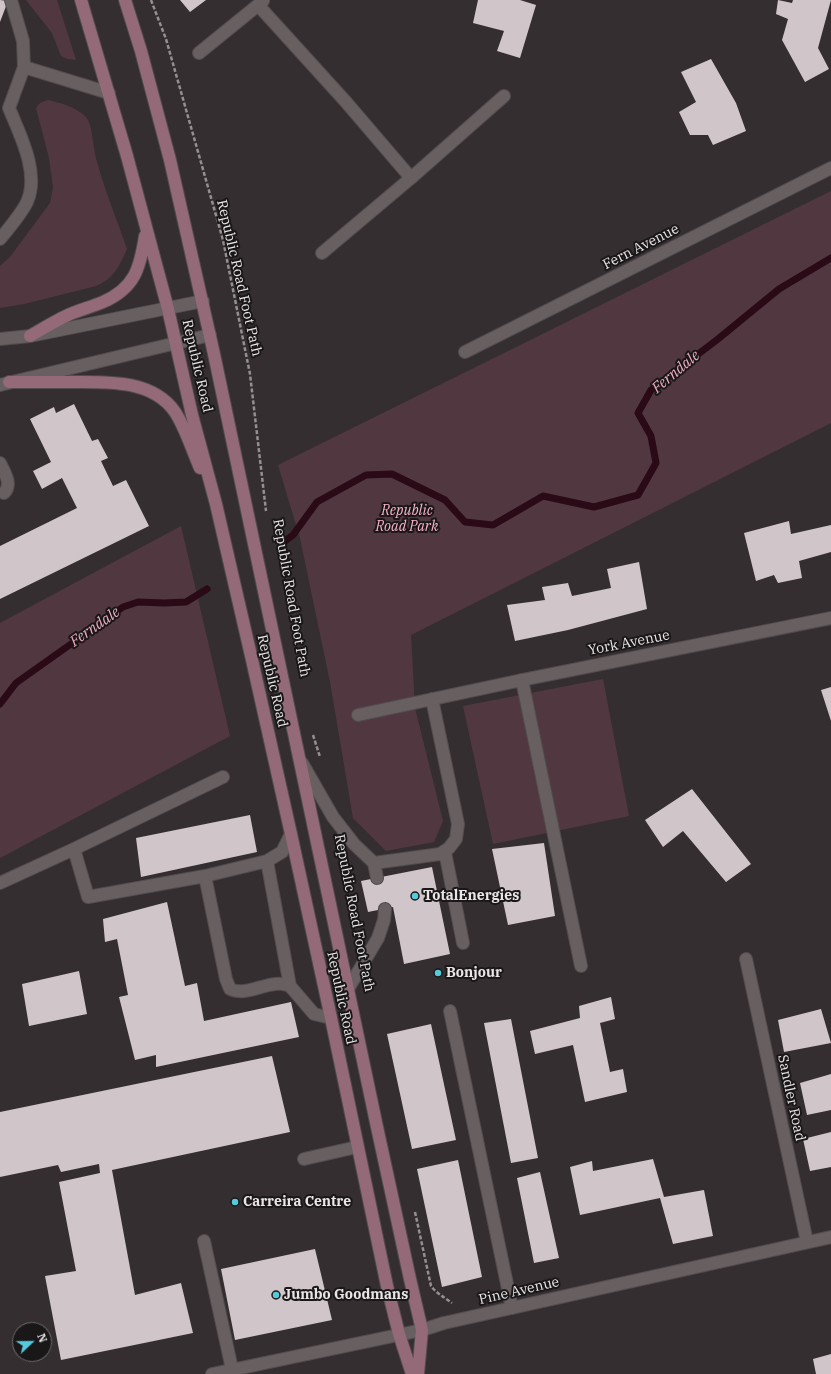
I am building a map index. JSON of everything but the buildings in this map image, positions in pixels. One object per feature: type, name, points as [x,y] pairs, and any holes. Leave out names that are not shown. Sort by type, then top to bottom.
[{"type":"main road","name":"Republic Road","points":[[81,0],[109,93],[168,309],[192,415],[216,504],[331,1018],[387,1286],[399,1334],[412,1374]]},
{"type":"main road","name":"Republic Road","points":[[125,0],[141,51],[170,160],[203,301],[348,989],[422,1330],[418,1374]]},
{"type":"main road","points":[[30,336],[68,315],[117,295],[130,282],[137,272],[142,259],[146,230]]},
{"type":"main road","points":[[4,383],[118,383],[137,386],[161,398],[174,412],[181,424],[216,504]]},
{"type":"street","points":[[0,238],[27,203],[32,185],[27,154],[9,108],[24,67],[23,41],[11,0]]},
{"type":"street","points":[[199,52],[261,2],[411,178]]},
{"type":"street","points":[[24,67],[109,93]]},
{"type":"street","points":[[322,253],[411,178],[504,96]]},
{"type":"street","name":"Fern Avenue","points":[[465,352],[831,168]]},
{"type":"street","points":[[0,339],[30,336],[203,301]]},
{"type":"street","points":[[4,383],[210,335]]},
{"type":"street","points":[[0,463],[8,482],[8,487],[4,493]]},
{"type":"street","name":"York Avenue","points":[[358,715],[522,680],[831,618]]},
{"type":"street","points":[[522,680],[581,966]]},
{"type":"street","points":[[374,863],[440,854],[445,852],[456,839],[458,824],[432,699]]},
{"type":"street","points":[[300,761],[333,817],[354,844],[374,863],[377,878]]},
{"type":"street","points":[[0,883],[223,777]]},
{"type":"street","points":[[74,849],[88,898],[205,876],[267,861],[282,852],[290,834]]},
{"type":"street","points":[[445,852],[463,943]]},
{"type":"street","points":[[267,861],[290,986]]},
{"type":"street","points":[[205,876],[226,979],[230,989],[236,992],[277,984],[285,984],[290,986],[314,1014],[331,1018]]},
{"type":"street","points":[[348,989],[378,938],[384,920],[385,909]]},
{"type":"street","name":"Sandler Road","points":[[746,959],[807,1242]]},
{"type":"street","points":[[450,1011],[512,1308]]},
{"type":"street","points":[[304,1159],[357,1147]]},
{"type":"street","name":"Pine Avenue","points":[[212,1374],[422,1330],[444,1323],[831,1237]]},
{"type":"street","points":[[204,1242],[232,1369]]},
{"type":"path","name":"Republic Road Foot Path","points":[[151,0],[166,39],[223,240],[250,374],[267,517]]},
{"type":"path","points":[[311,729],[322,764]]},
{"type":"path","points":[[414,1208],[431,1286],[435,1292],[442,1295],[455,1306]]},
{"type":"green space","points":[[26,0],[57,0],[76,60],[61,56],[52,33]]},
{"type":"green space","points":[[48,100],[64,104],[75,109],[88,120],[100,173],[127,249],[112,276],[96,286],[24,304],[0,308],[0,266],[10,257],[50,203],[53,187],[49,158],[36,108],[40,103]]},
{"type":"green space","name":"Republic Road Park","points":[[831,191],[831,423],[411,635],[415,708],[443,821],[434,842],[386,851],[353,818],[330,682],[300,538],[278,465]]},
{"type":"green space","points":[[181,526],[230,736],[0,858],[0,623]]},
{"type":"green space","points":[[603,679],[629,816],[493,844],[463,706]]},
{"type":"waterway","name":"Ferndale","points":[[285,541],[293,535],[317,502],[366,475],[392,474],[445,500],[465,522],[493,525],[543,496],[594,507],[638,495],[656,463],[651,436],[638,413],[651,390],[718,339],[779,289],[831,258]]},
{"type":"waterway","name":"Ferndale","points":[[0,704],[16,683],[123,607],[138,602],[186,602],[207,589]]},
{"type":"place","name":"TotalEnergies","points":[[415,896]]},
{"type":"place","name":"Bonjour","points":[[438,973]]},
{"type":"place","name":"Carreira Centre","points":[[235,1202]]},
{"type":"place","name":"Jumbo Goodmans","points":[[276,1295]]}]
